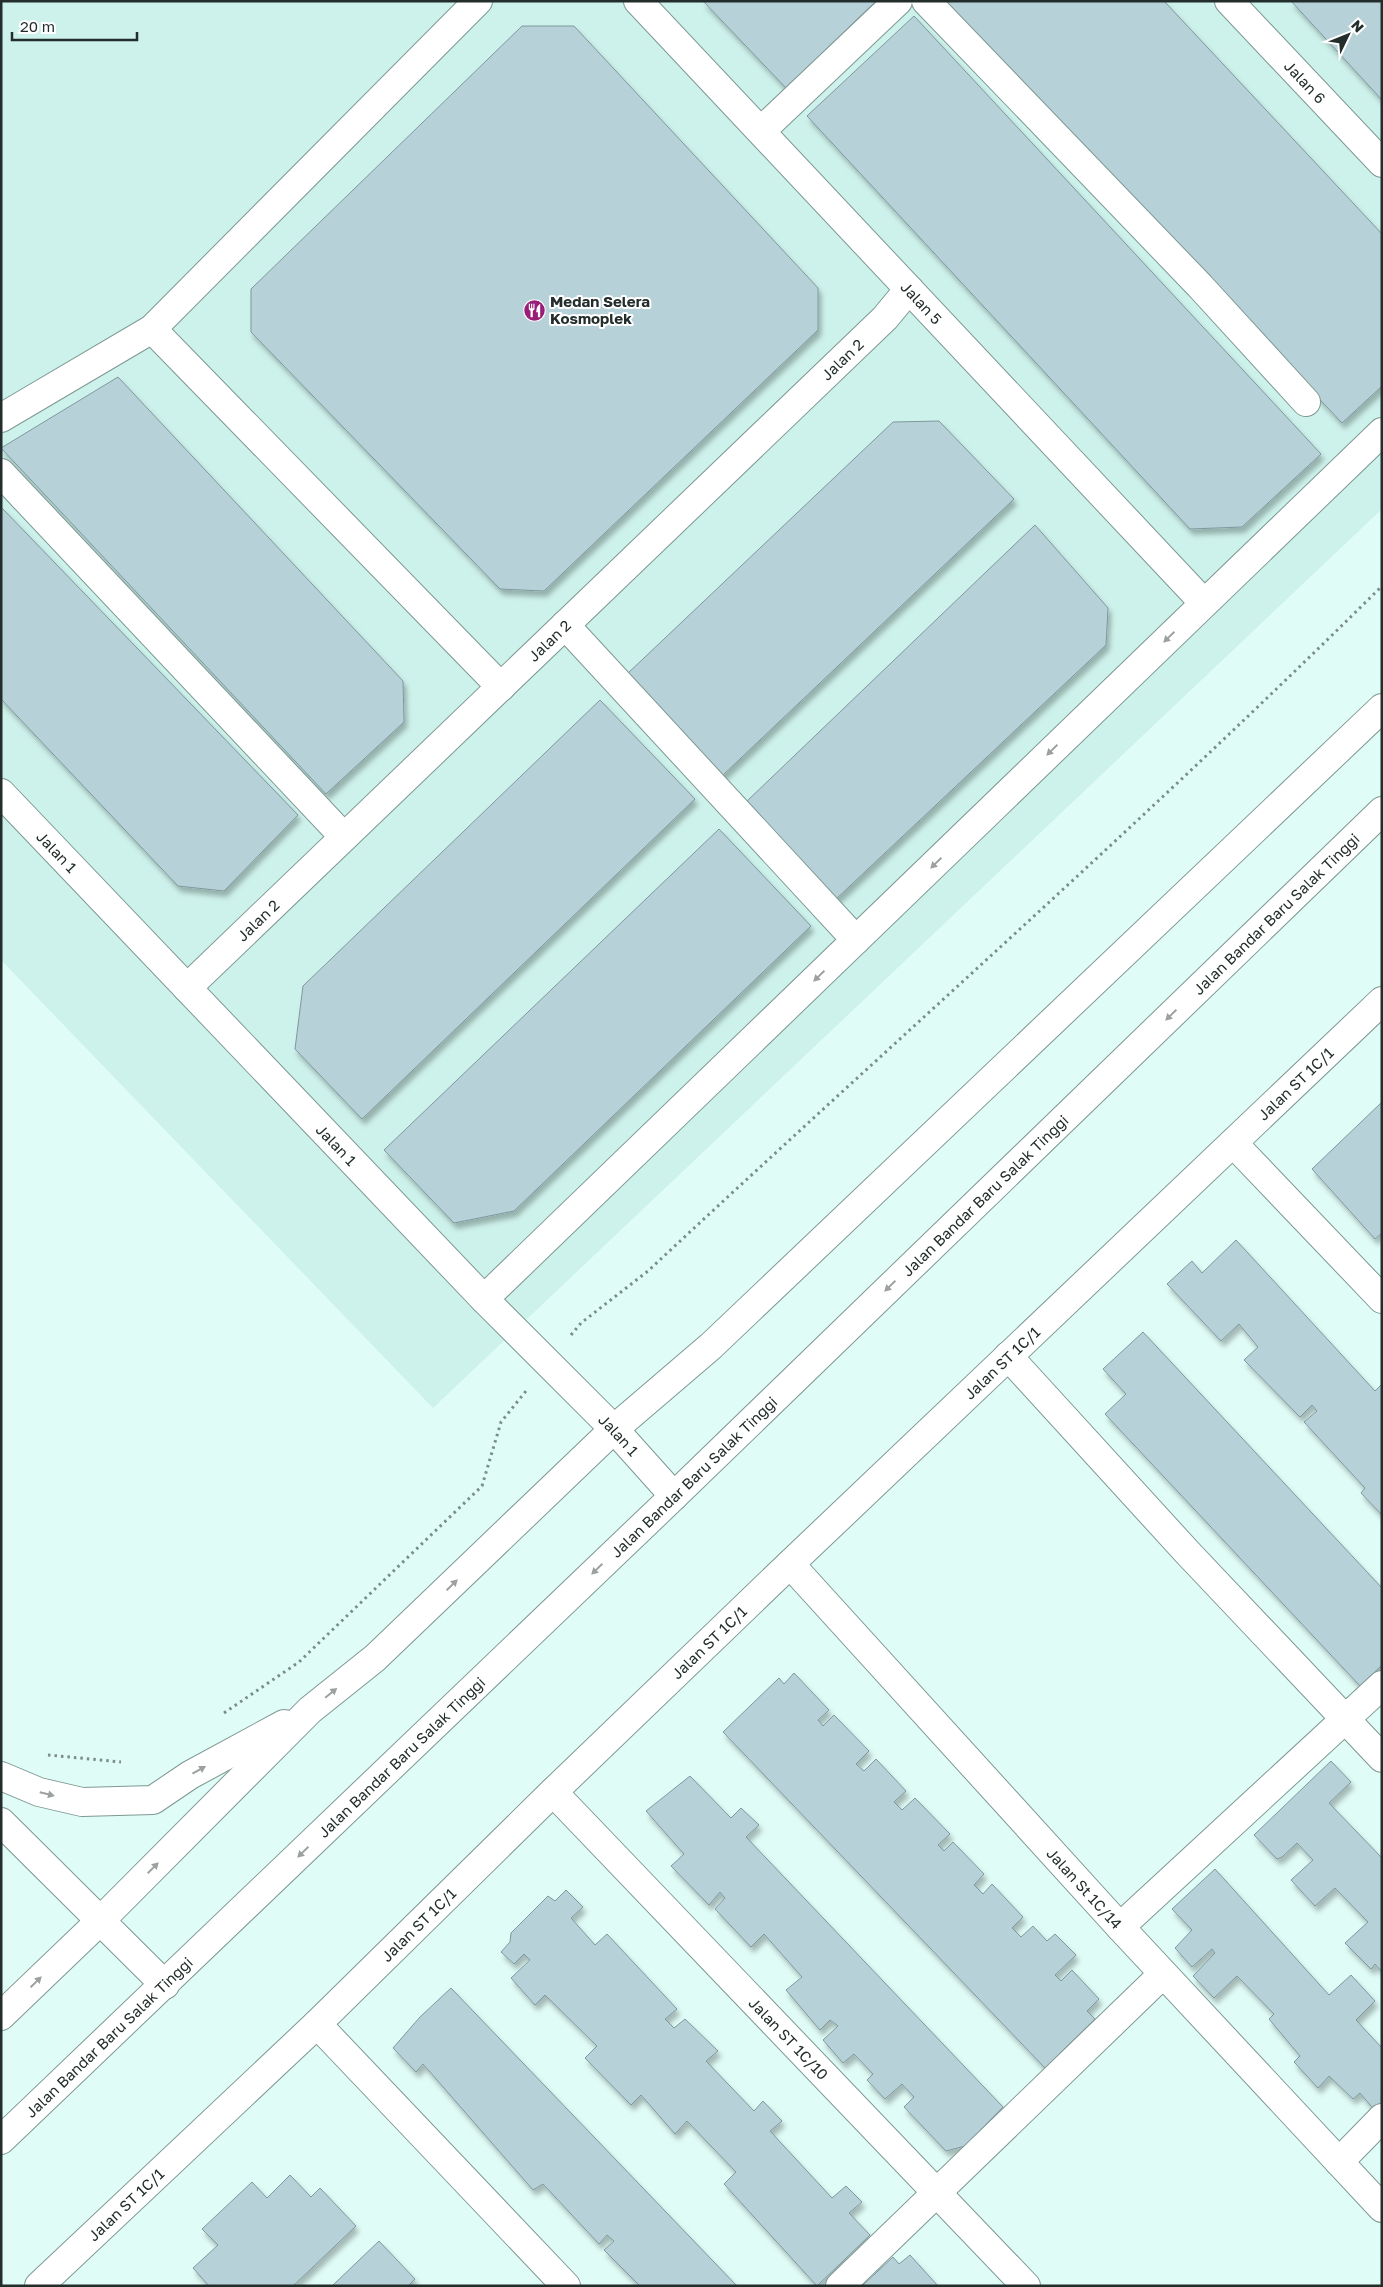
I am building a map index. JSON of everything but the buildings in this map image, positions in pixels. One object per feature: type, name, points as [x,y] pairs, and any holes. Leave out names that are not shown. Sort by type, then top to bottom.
[{"type":"street","points":[[1,418],[152,329],[478,1]]},
{"type":"street","name":"Jalan 5","points":[[638,1],[1204,603]]},
{"type":"street","points":[[761,131],[898,1]]},
{"type":"street","points":[[926,1],[1200,286],[1306,402]]},
{"type":"street","name":"Jalan 6","points":[[1229,1],[1382,163]]},
{"type":"street","name":"Jalan 2","points":[[187,988],[885,318],[910,289]]},
{"type":"street","points":[[152,329],[501,687]]},
{"type":"street","points":[[484,1299],[1382,432]]},
{"type":"street","points":[[1,473],[344,837]]},
{"type":"street","points":[[565,625],[856,940]]},
{"type":"street","points":[[1,2016],[100,1921],[310,1710],[376,1658],[614,1429],[711,1346],[1382,708]]},
{"type":"street","name":"Jalan 1","points":[[1,793],[484,1299],[614,1429],[674,1496]]},
{"type":"street","name":"Jalan Bandar Baru Salak Tinggi","points":[[1,2140],[674,1496],[1382,811]]},
{"type":"street","name":"Jalan ST 1C/1","points":[[39,2286],[317,2024],[553,1792],[790,1564],[1382,1002]]},
{"type":"street","points":[[1233,1143],[1382,1299]]},
{"type":"street","points":[[1008,1356],[1187,1552],[1382,1758]]},
{"type":"street","name":"Jalan St 1C/14","points":[[790,1564],[1163,1974],[1382,2208]]},
{"type":"street","points":[[1120,1927],[1382,1685]]},
{"type":"street","points":[[1,1776],[39,1792],[82,1802],[153,1800],[190,1776],[310,1710]]},
{"type":"street","name":"Jalan ST 1C/10","points":[[553,1792],[1026,2286]]},
{"type":"street","points":[[1,1822],[165,1985]]},
{"type":"street","points":[[840,2286],[1163,1974]]},
{"type":"street","points":[[317,2024],[566,2286]]},
{"type":"street","points":[[1339,2162],[1382,2118]]},
{"type":"path","points":[[581,1323],[648,1271],[1074,880],[1287,681],[1382,586]]},
{"type":"path","points":[[219,1716],[299,1662],[482,1486],[501,1422]]},
{"type":"path","points":[[40,1754],[127,1763]]},
{"type":"shaded area","points":[[1,1],[1382,1],[1382,509],[433,1408],[1,960]]},
{"type":"place","name":"Medan Selera Kosmoplek","points":[[534,310]]}]
